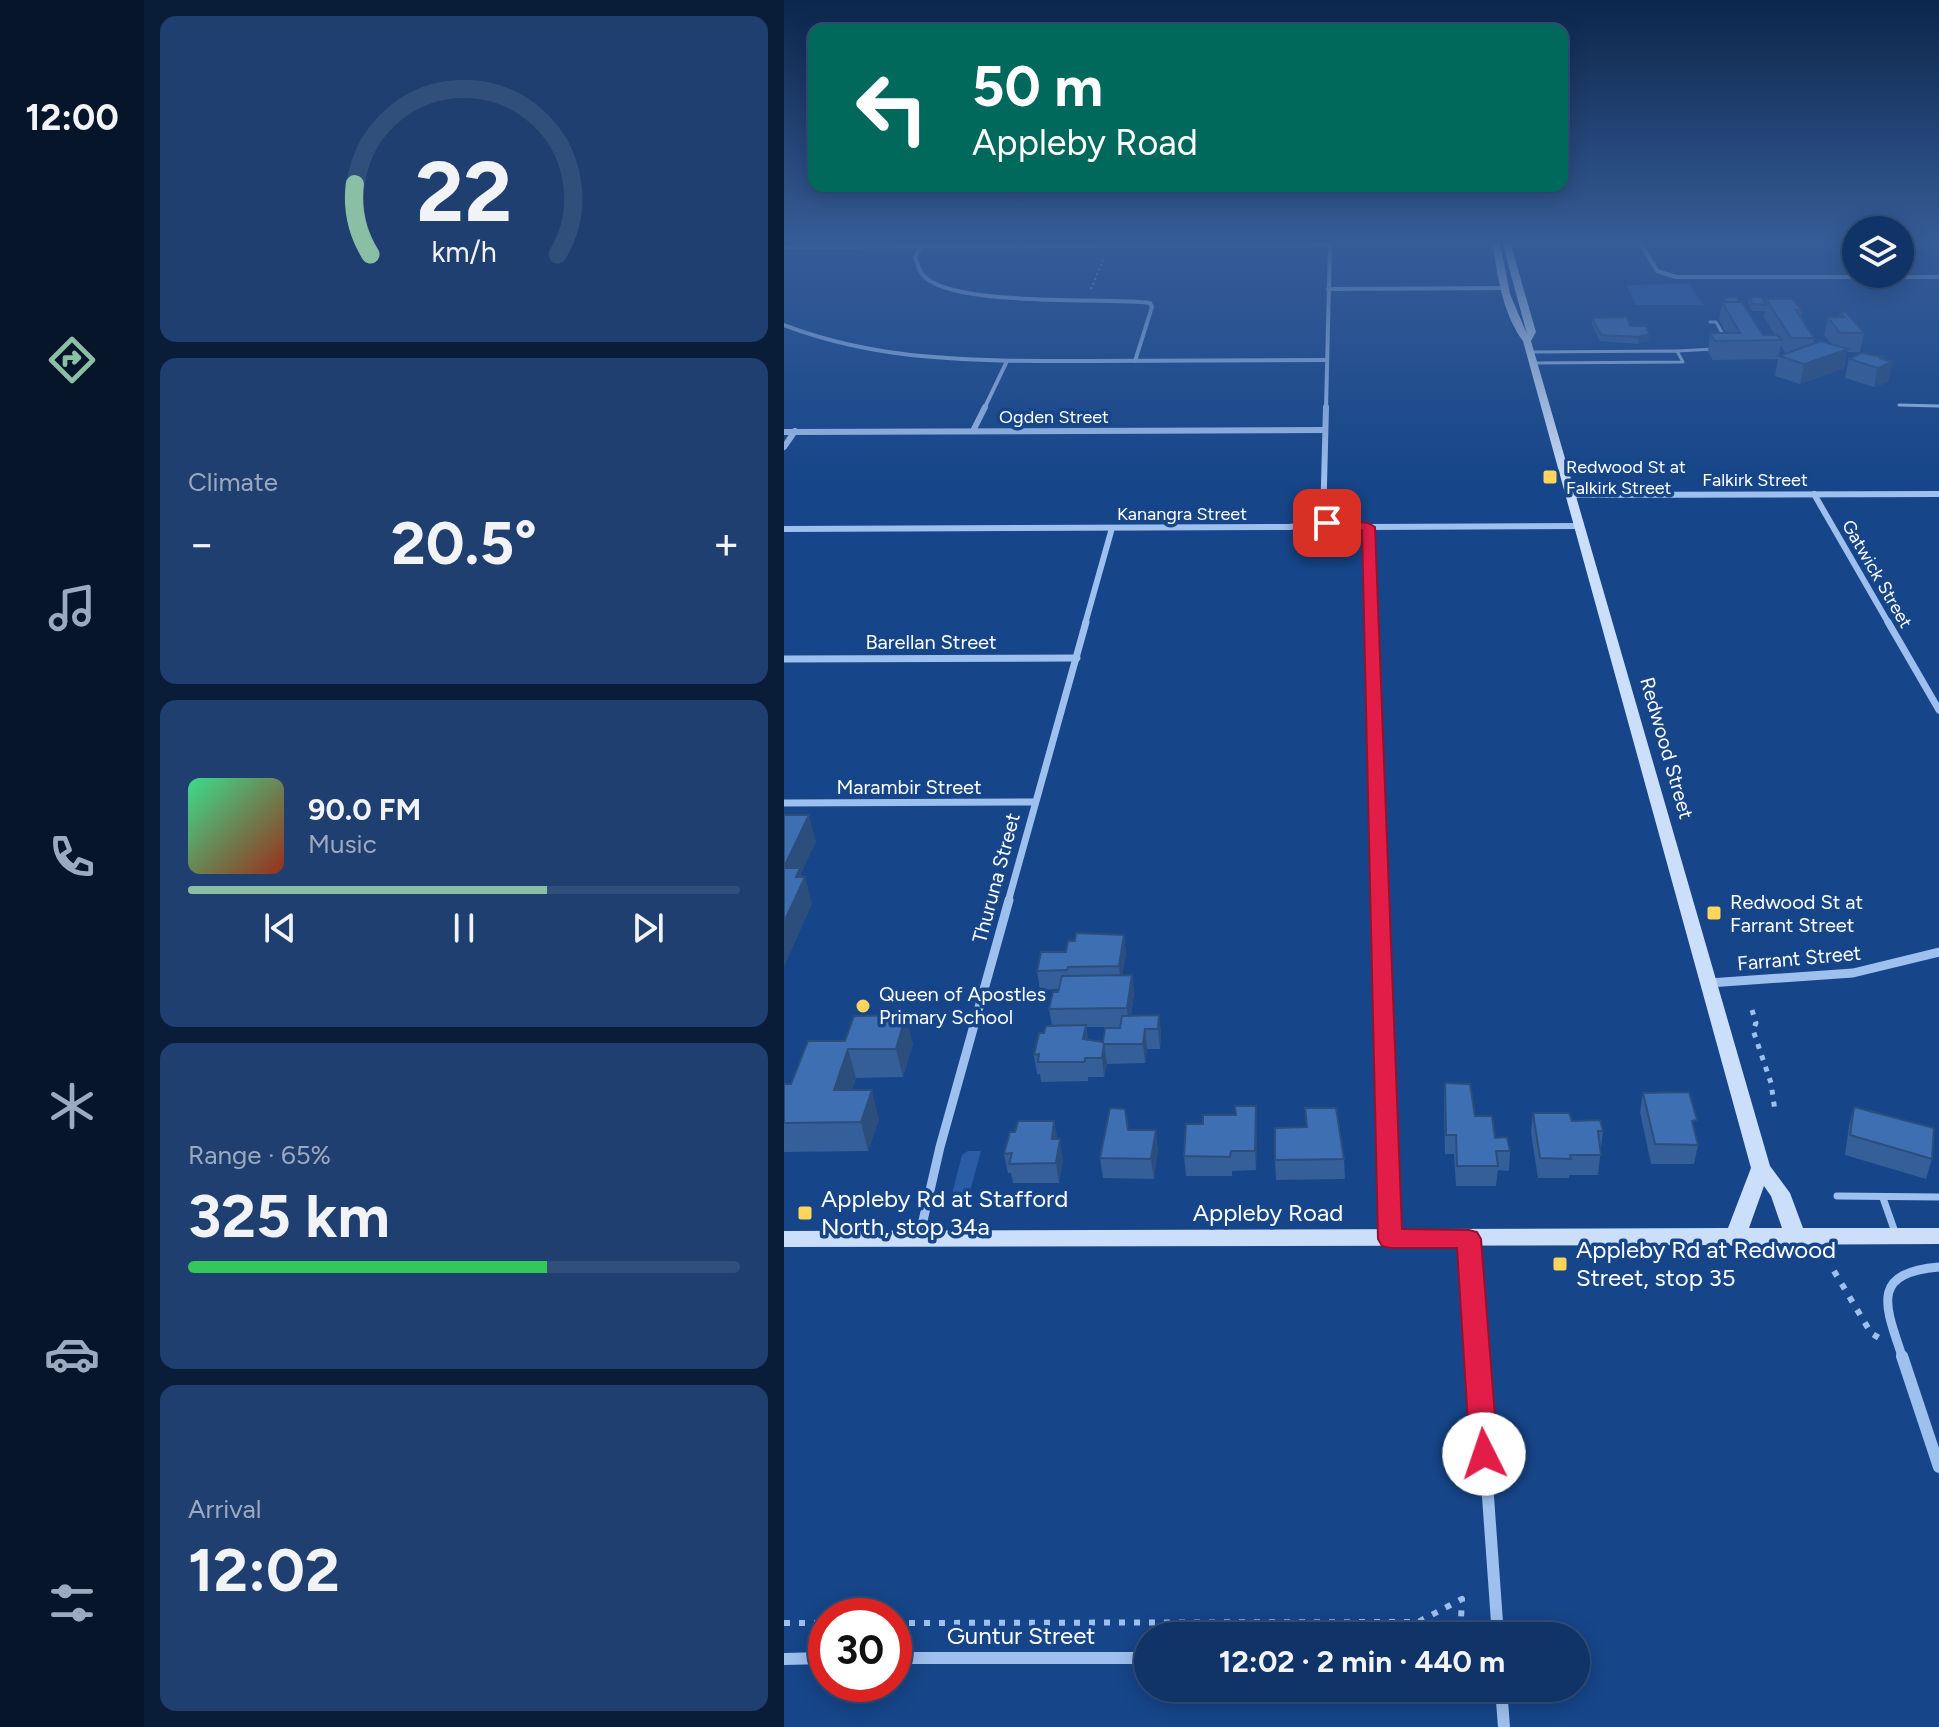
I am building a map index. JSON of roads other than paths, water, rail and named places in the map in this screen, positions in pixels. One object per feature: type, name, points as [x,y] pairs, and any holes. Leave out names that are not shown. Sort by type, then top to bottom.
[{"type":"street","points":[[1135,361],[1147,323]]},
{"type":"street","points":[[1323,523],[1327,323]]},
{"type":"street","name":"Redwood Street","points":[[1517,323],[1530,352],[1761,1168],[1780,1193],[1796,1238]]},
{"type":"street","name":"Redwood Street","points":[[1529,323],[1532,332],[1530,352]]},
{"type":"street","points":[[784,325],[817,337],[877,350],[1007,361],[1326,360]]},
{"type":"street","points":[[973,431],[1007,361]]},
{"type":"street","name":"Ogden Street","points":[[784,432],[1325,430]]},
{"type":"street","points":[[784,447],[795,431]]},
{"type":"street","name":"Gatwick Street","points":[[1814,494],[1939,710]]},
{"type":"street","name":"Falkirk Street","points":[[1571,495],[1939,494]]},
{"type":"street","name":"Kanangra Street","points":[[784,529],[1298,527],[1323,523],[1368,527],[1580,526]]},
{"type":"street","points":[[1368,527],[1390,1239]]},
{"type":"street","name":"Thuruna Street","points":[[919,1239],[938,1154],[1112,528]]},
{"type":"street","name":"Barellan Street","points":[[784,659],[1077,658]]},
{"type":"street","name":"Marambir Street","points":[[784,803],[1035,802]]},
{"type":"street","name":"Farrant Street","points":[[1708,983],[1853,973],[1939,952]]},
{"type":"street","points":[[1736,1239],[1761,1168]]},
{"type":"street","name":"Appleby Road","points":[[784,1239],[1736,1239],[1939,1236]]},
{"type":"street","points":[[1469,1239],[1497,1622]]},
{"type":"street","points":[[1902,1356],[1939,1467]]},
{"type":"street","points":[[784,1659],[808,1658]]},
{"type":"street","name":"Guntur Street","points":[[912,1658],[1134,1658]]},
{"type":"street","points":[[1502,1702],[1504,1727]]},
{"type":"lane","points":[[1530,352],[1716,349],[1726,341],[1716,323]]},
{"type":"lane","points":[[1576,351],[1580,363]]},
{"type":"lane","points":[[1530,352],[1580,363],[1683,362],[1677,351]]},
{"type":"lane","points":[[1899,405],[1939,406]]},
{"type":"lane","points":[[1837,1196],[1939,1197]]},
{"type":"lane","points":[[1883,1198],[1897,1236]]},
{"type":"lane","points":[[1902,1356],[1887,1302],[1888,1287],[1900,1273],[1910,1269],[1939,1267]]},
{"type":"place","name":"Redwood St at Falkirk Street","points":[[1550,477]]},
{"type":"place","name":"Redwood St at Farrant Street","points":[[1714,913]]},
{"type":"place","name":"Queen of Apostles Primary School","points":[[863,1006]]},
{"type":"place","name":"Appleby Rd at Stafford North, stop 34a","points":[[805,1213]]},
{"type":"place","name":"Appleby Rd at Redwood Street, stop 35","points":[[1560,1264]]}]
